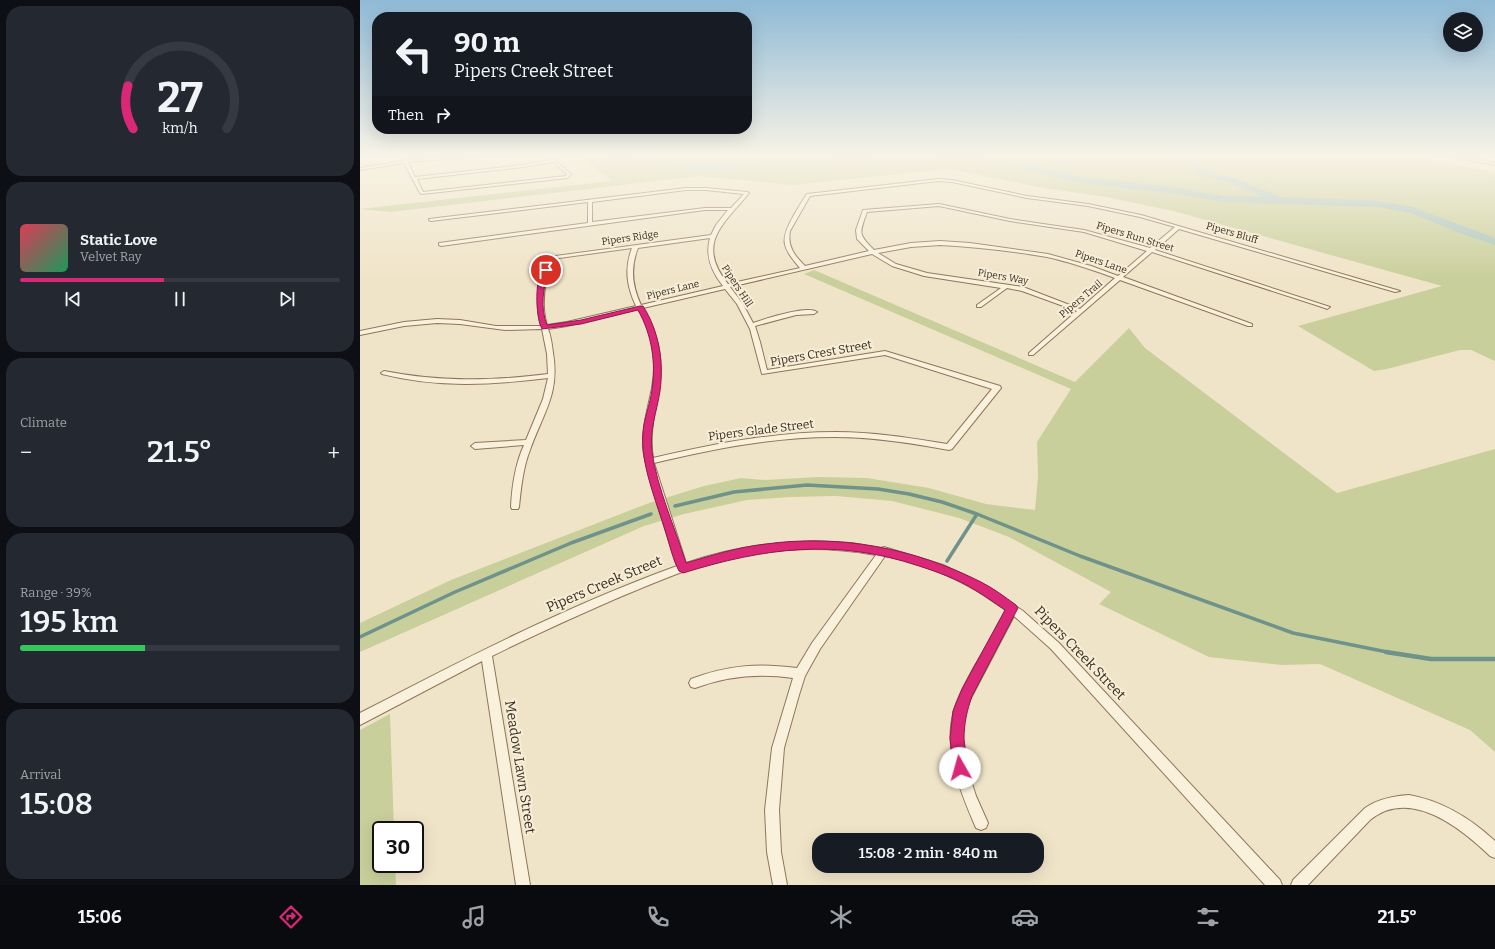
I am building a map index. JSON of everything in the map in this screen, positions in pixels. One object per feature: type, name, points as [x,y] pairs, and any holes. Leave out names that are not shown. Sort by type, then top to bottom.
[{"type":"street","name":"Pipers Hill","points":[[590,200],[624,196]]},
{"type":"street","name":"Pipers Hill","points":[[744,196],[714,236],[710,249],[711,260],[715,271],[740,304],[751,325],[764,373]]},
{"type":"street","name":"Pipers Bluff","points":[[803,268],[791,255],[787,248],[786,235],[790,225],[809,196]]},
{"type":"street","name":"Pipers Bluff","points":[[1023,196],[1113,210],[1178,227],[1397,291]]},
{"type":"street","points":[[431,220],[590,200],[590,224]]},
{"type":"street","name":"Pipers Run Street","points":[[865,212],[934,204],[1010,220],[1084,231],[1151,250],[1327,307]]},
{"type":"street","points":[[441,244],[705,209],[733,209]]},
{"type":"street","name":"Pipers Way","points":[[865,212],[858,226],[858,234],[862,242],[873,252],[894,265],[917,275],[1007,286],[1039,294],[1081,311]]},
{"type":"street","name":"Pipers Trail","points":[[1031,354],[1178,227]]},
{"type":"street","name":"Pipers Ridge","points":[[545,327],[542,320],[540,298],[542,282],[550,258],[714,236]]},
{"type":"street","name":"Pipers Lane","points":[[360,333],[400,324],[434,321],[462,322],[502,328],[545,327],[581,322],[873,252],[900,246],[940,241],[1048,256],[1089,267],[1250,325]]},
{"type":"street","points":[[636,246],[629,268],[631,284],[640,308],[651,330],[658,363],[656,391],[647,432],[647,445],[650,461],[683,568]]},
{"type":"street","points":[[979,306],[1007,286]]},
{"type":"street","points":[[751,325],[796,313],[814,312]]},
{"type":"street","points":[[515,507],[516,491],[521,465],[542,412],[551,384],[552,364],[545,327]]},
{"type":"street","name":"Pipers Crest Street","points":[[764,373],[885,353],[997,388],[949,447]]},
{"type":"street","points":[[384,373],[415,380],[465,383],[493,382],[551,376]]},
{"type":"street","name":"Pipers Glade Street","points":[[650,461],[695,450],[744,442],[819,435],[883,438],[949,447]]},
{"type":"street","points":[[474,446],[529,442]]},
{"type":"street","name":"Pipers Creek Street","points":[[360,719],[486,653],[574,612],[683,568],[724,556],[779,546],[827,544],[863,547],[884,551],[919,561],[957,575],[978,586],[1012,608],[1032,624],[1056,646],[1275,885]]},
{"type":"street","points":[[780,885],[774,852],[772,810],[774,778],[778,748],[793,695],[800,674],[816,646],[884,551]]},
{"type":"street","points":[[981,823],[966,790],[960,768],[957,738],[958,720],[966,694],[1012,608]]},
{"type":"street","name":"Meadow Lawn Street","points":[[486,653],[523,885]]},
{"type":"street","points":[[695,683],[728,672],[754,669],[800,674]]},
{"type":"street","points":[[1298,885],[1376,808],[1390,802],[1423,804],[1441,811],[1460,822],[1484,840],[1495,851]]},
{"type":"green space","points":[[474,196],[525,196],[390,212],[360,209]]},
{"type":"green space","points":[[1101,196],[1495,196],[1495,361],[1471,350],[1460,350],[1374,371],[1298,326],[1442,286],[1173,211]]},
{"type":"green space","points":[[814,270],[1075,382],[1129,328],[1145,348],[1337,493],[1495,449],[1495,752],[1470,730],[1320,664],[1282,665],[1209,657],[1099,604],[1111,592],[1009,537],[959,518],[892,501],[836,496],[747,500],[684,514],[644,526],[360,652],[360,623],[451,580],[649,503],[704,486],[741,478],[765,480],[818,477],[867,478],[929,488],[986,504],[1035,510],[1038,476],[1037,442],[1071,389],[804,274]]},
{"type":"green space","points":[[390,714],[394,821],[372,821],[372,873],[395,873],[396,885],[360,885],[360,730]]},
{"type":"waterway","points":[[1208,196],[1223,199],[1280,200]]},
{"type":"waterway","points":[[1271,196],[1280,200]]},
{"type":"waterway","points":[[1280,200],[1378,204],[1413,210],[1495,242]]},
{"type":"waterway","points":[[675,506],[734,492],[807,485],[878,489],[909,494],[942,502],[977,514]]},
{"type":"waterway","points":[[360,637],[455,592],[571,543],[651,514]]},
{"type":"waterway","points":[[947,561],[977,514]]},
{"type":"waterway","points":[[977,514],[1080,556],[1293,633],[1391,653]]},
{"type":"waterway","points":[[1386,652],[1391,653]]},
{"type":"waterway","points":[[1391,653],[1431,659],[1495,659]]},
{"type":"route","points":[[546,270],[542,282],[540,298],[542,320],[545,327],[581,322],[640,308],[648,321],[657,353],[658,368],[654,403],[647,432],[648,451],[655,483],[683,568],[724,556],[766,548],[816,544],[863,547],[894,553],[944,570],[989,592],[1012,608],[966,694],[960,711],[957,738],[960,768]]}]
